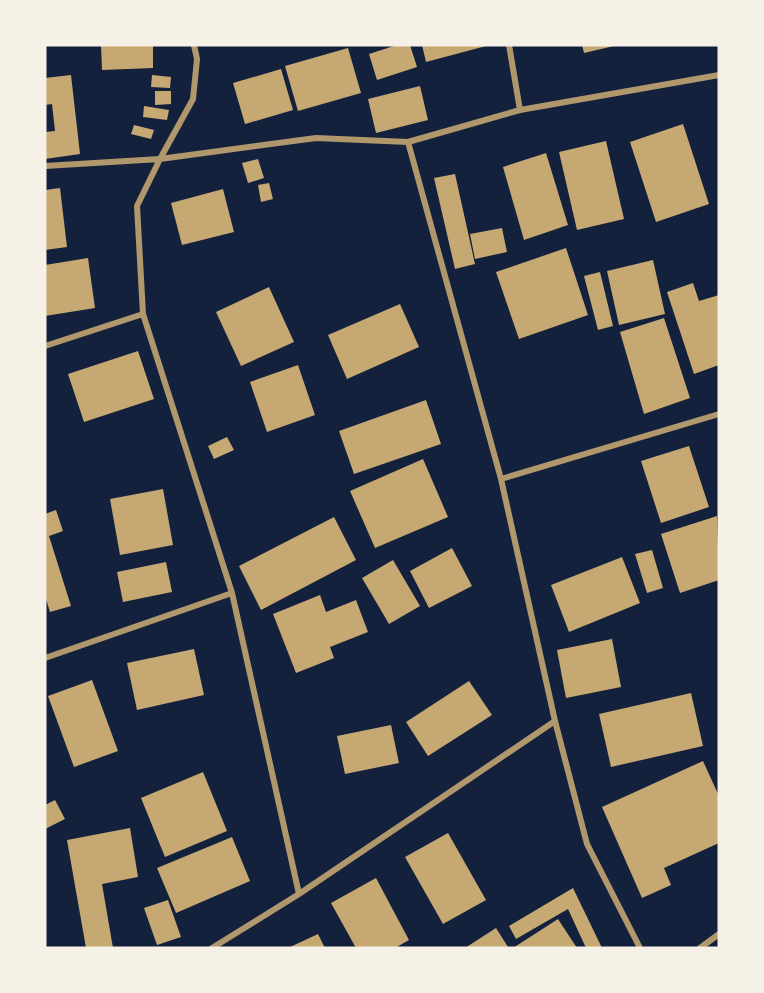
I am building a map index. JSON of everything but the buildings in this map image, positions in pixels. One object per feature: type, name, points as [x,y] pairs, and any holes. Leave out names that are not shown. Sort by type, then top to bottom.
[{"type":"street","points":[[194,45],[197,59],[193,99],[160,159],[138,206],[143,314],[232,593],[298,894]]},
{"type":"street","points":[[509,45],[520,110]]},
{"type":"street","points":[[45,166],[160,159],[316,138],[408,142],[520,110],[719,75]]},
{"type":"street","points":[[408,142],[501,479],[555,720],[587,844],[640,948]]},
{"type":"street","points":[[45,346],[143,314]]},
{"type":"street","points":[[501,479],[719,414]]},
{"type":"street","points":[[45,658],[232,593]]},
{"type":"street","points":[[212,948],[298,894],[555,720]]},
{"type":"street","points":[[700,948],[719,934]]}]
